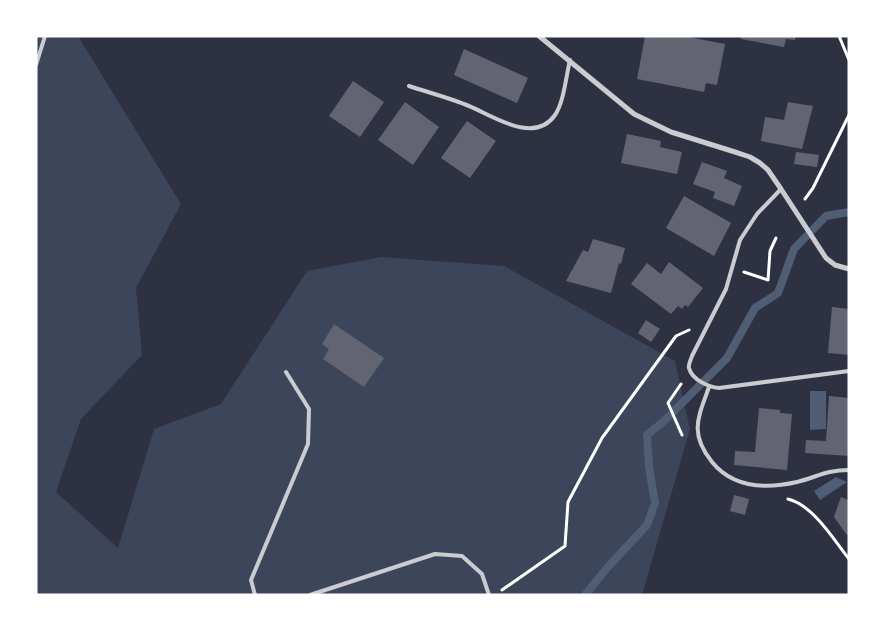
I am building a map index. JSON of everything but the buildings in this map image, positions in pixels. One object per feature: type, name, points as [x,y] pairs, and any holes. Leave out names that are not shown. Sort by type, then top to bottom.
[{"type":"street","points":[[539,36],[570,60],[618,103],[634,114],[671,132],[750,158],[768,170],[831,263],[849,269]]},
{"type":"lane","points":[[36,65],[45,36]]},
{"type":"lane","points":[[409,86],[466,104],[507,124],[519,128],[529,128],[541,126],[555,115],[560,104],[570,60]]},
{"type":"lane","points":[[782,189],[757,214],[748,227],[736,252],[726,289],[692,356],[689,364],[690,370],[696,378],[709,387],[720,388],[849,371]]},
{"type":"lane","points":[[255,595],[251,580],[308,444],[309,409],[286,372]]},
{"type":"lane","points":[[709,387],[698,420],[699,441],[703,450],[718,469],[732,479],[745,484],[782,484],[826,472],[849,470]]},
{"type":"lane","points":[[310,595],[435,554],[462,556],[482,574],[489,595]]},
{"type":"path","points":[[838,36],[849,60]]},
{"type":"path","points":[[802,204],[813,188],[849,115]]},
{"type":"path","points":[[732,268],[768,280],[770,251],[776,238]]},
{"type":"path","points":[[495,595],[564,546],[568,502],[602,438],[676,336],[712,319]]},
{"type":"path","points":[[680,428],[668,402],[690,370]]},
{"type":"shaded area","points":[[36,36],[78,36],[181,204],[136,288],[142,355],[81,419],[56,492],[118,548],[154,429],[221,404],[307,271],[381,257],[504,266],[675,361],[690,429],[642,595],[36,595]]},
{"type":"shaded area","points":[[810,391],[826,391],[826,429],[810,430]]},
{"type":"shaded area","points":[[836,477],[847,482],[820,500],[814,491]]},
{"type":"waterway","points":[[585,595],[647,525],[655,503],[649,467],[647,435],[664,421],[727,358],[755,308],[778,293],[794,249],[826,216],[849,212]]}]
